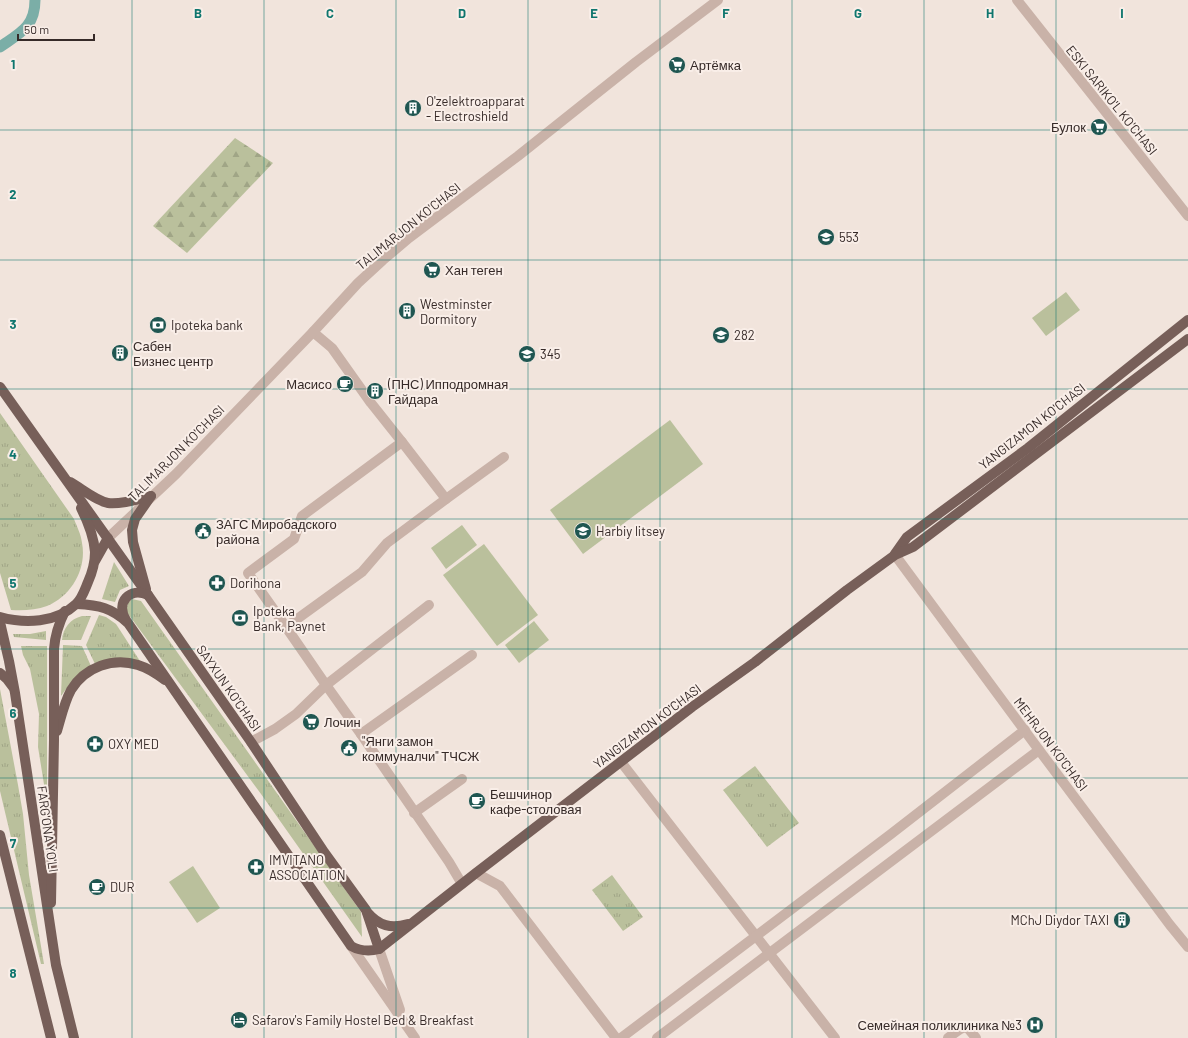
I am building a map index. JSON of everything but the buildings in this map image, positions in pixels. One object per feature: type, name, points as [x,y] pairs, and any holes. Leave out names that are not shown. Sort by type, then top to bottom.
[{"type":"main road","name":"YANGIZAMON KO'CHASI","points":[[895,555],[908,537],[1028,448],[1188,320]]},
{"type":"main road","name":"YANGIZAMON KO'CHASI","points":[[379,949],[476,872],[755,662],[847,590],[895,555],[914,547],[1188,339]]},
{"type":"main road","name":"SAYXUN KO'CHASI","points":[[0,387],[251,742],[324,852],[366,910],[379,949]]},
{"type":"main road","points":[[66,480],[107,503],[151,496]]},
{"type":"main road","points":[[66,480],[84,515],[91,533],[95,553],[94,563]]},
{"type":"main road","points":[[148,595],[133,542],[132,530],[135,519],[151,496]]},
{"type":"main road","points":[[0,617],[23,621],[51,618],[77,604],[87,585],[94,563],[108,538]]},
{"type":"main road","points":[[128,623],[124,618],[122,610],[123,601],[127,596],[132,594],[141,593],[148,595]]},
{"type":"main road","name":"SAYXUN KO'CHASI","points":[[77,604],[93,605],[108,609],[128,623],[351,946]]},
{"type":"main road","points":[[50,933],[54,740],[54,642],[58,626],[65,611]]},
{"type":"main road","name":"FARG'ONA YO'LI","points":[[0,622],[15,693],[50,933],[56,965],[74,1038]]},
{"type":"main road","points":[[54,740],[66,701],[71,691],[82,676],[94,668],[110,663],[134,664],[149,669],[171,685]]},
{"type":"main road","points":[[0,673],[7,679],[15,693]]},
{"type":"main road","points":[[0,835],[51,1038]]},
{"type":"main road","name":"YANGIZAMON KO'CHASI","points":[[366,910],[377,921],[389,927],[403,926],[417,920]]},
{"type":"main road","points":[[351,946],[358,950],[365,951],[379,949]]},
{"type":"street","name":"TALIMARJON KO'CHASI","points":[[108,538],[176,474],[314,332],[362,279],[396,249],[718,0]]},
{"type":"street","name":"ESKI SARIKO'L KO'CHASI","points":[[1017,0],[1188,216]]},
{"type":"street","points":[[314,332],[332,348],[371,403],[446,499]]},
{"type":"street","points":[[402,442],[302,516],[294,539],[248,572],[326,686],[361,734],[462,884]]},
{"type":"street","points":[[286,627],[362,572],[387,543],[504,457]]},
{"type":"street","name":"MEHRJON KO'CHASI","points":[[895,555],[1025,730],[1038,750],[1188,947]]},
{"type":"street","points":[[251,742],[275,729],[296,714],[326,686],[429,605]]},
{"type":"street","points":[[361,734],[472,655]]},
{"type":"street","points":[[621,1038],[885,839],[1025,730]]},
{"type":"street","points":[[657,1038],[1038,750]]},
{"type":"street","points":[[621,762],[835,1038]]},
{"type":"street","points":[[414,813],[462,779]]},
{"type":"street","points":[[476,872],[500,886],[616,1038]]},
{"type":"street","name":"SAYXUN KO'CHASI","points":[[351,946],[415,1038]]},
{"type":"street","name":"SAYXUN KO'CHASI","points":[[379,949],[404,1021]]},
{"type":"street","points":[[948,1038],[965,1027],[976,1038]]},
{"type":"green space","points":[[235,138],[273,163],[187,253],[153,226]]},
{"type":"green space","points":[[1066,292],[1080,310],[1046,336],[1032,318]]},
{"type":"green space","points":[[0,413],[74,519],[80,534],[83,552],[80,571],[76,580],[64,595],[56,601],[47,606],[34,609],[11,610],[0,573]]},
{"type":"green space","points":[[670,420],[703,464],[583,554],[550,510]]},
{"type":"green space","points":[[462,525],[477,545],[446,569],[431,548]]},
{"type":"green space","points":[[484,544],[538,615],[497,646],[443,575]]},
{"type":"green space","points":[[114,562],[129,586],[120,590],[115,602],[102,599]]},
{"type":"green space","points":[[132,599],[141,601],[361,912],[362,937],[261,794],[126,611],[128,603]]},
{"type":"green space","points":[[99,615],[106,617],[116,624],[140,661],[95,664],[86,645]]},
{"type":"green space","points":[[82,616],[91,616],[81,640],[62,640],[68,625],[74,619]]},
{"type":"green space","points":[[534,621],[549,640],[519,663],[505,645]]},
{"type":"green space","points":[[46,631],[46,640],[14,637],[13,634],[30,634]]},
{"type":"green space","points":[[63,645],[82,646],[91,666],[69,685],[61,696]]},
{"type":"green space","points":[[21,646],[47,646],[47,803],[38,747],[39,714],[30,669],[23,655]]},
{"type":"green space","points":[[0,689],[23,814],[29,875],[44,964],[41,964],[0,791]]},
{"type":"green space","points":[[755,766],[799,823],[767,847],[723,790]]},
{"type":"green space","points":[[193,866],[220,908],[197,923],[169,882]]},
{"type":"green space","points":[[612,875],[643,917],[623,931],[592,890]]},
{"type":"waterway","points":[[0,47],[20,33],[29,23],[32,17],[35,0]]},
{"type":"place","name":"Артёмка","points":[[677,65]]},
{"type":"place","name":"O'zelektroapparat - Electroshield","points":[[413,108]]},
{"type":"place","name":"Булок","points":[[1099,127]]},
{"type":"place","name":"553","points":[[826,237]]},
{"type":"place","name":"Хан теген","points":[[432,270]]},
{"type":"place","name":"Westminster Dormitory","points":[[407,311]]},
{"type":"place","name":"Ipoteka bank","points":[[158,325]]},
{"type":"place","name":"282","points":[[721,335]]},
{"type":"place","name":"Сабен Бизнес центр","points":[[120,353]]},
{"type":"place","name":"345","points":[[527,354]]},
{"type":"place","name":"Масисо","points":[[345,384]]},
{"type":"place","name":"(ПНС) Ипподромная Гайдара","points":[[375,391]]},
{"type":"place","name":"ЗАГС Миробадского района","points":[[203,531]]},
{"type":"place","name":"Harbiy litsey","points":[[583,531]]},
{"type":"place","name":"Dorihona","points":[[217,583]]},
{"type":"place","name":"Ipoteka Bank, Paynet","points":[[240,618]]},
{"type":"place","name":"Лочин","points":[[311,722]]},
{"type":"place","name":"OXY MED","points":[[95,744]]},
{"type":"place","name":"\"Янги замон коммуналчи\" ТЧСЖ","points":[[349,748]]},
{"type":"place","name":"Бешчинор кафе-столовая","points":[[477,801]]},
{"type":"place","name":"IMVITANO ASSOCIATION","points":[[256,867]]},
{"type":"place","name":"DUR","points":[[97,887]]},
{"type":"place","name":"MChJ Diydor TAXI","points":[[1122,920]]},
{"type":"place","name":"Safarov's Family Hostel Bed & Breakfast","points":[[239,1020]]},
{"type":"place","name":"Семейная поликлиника №3","points":[[1035,1025]]}]
